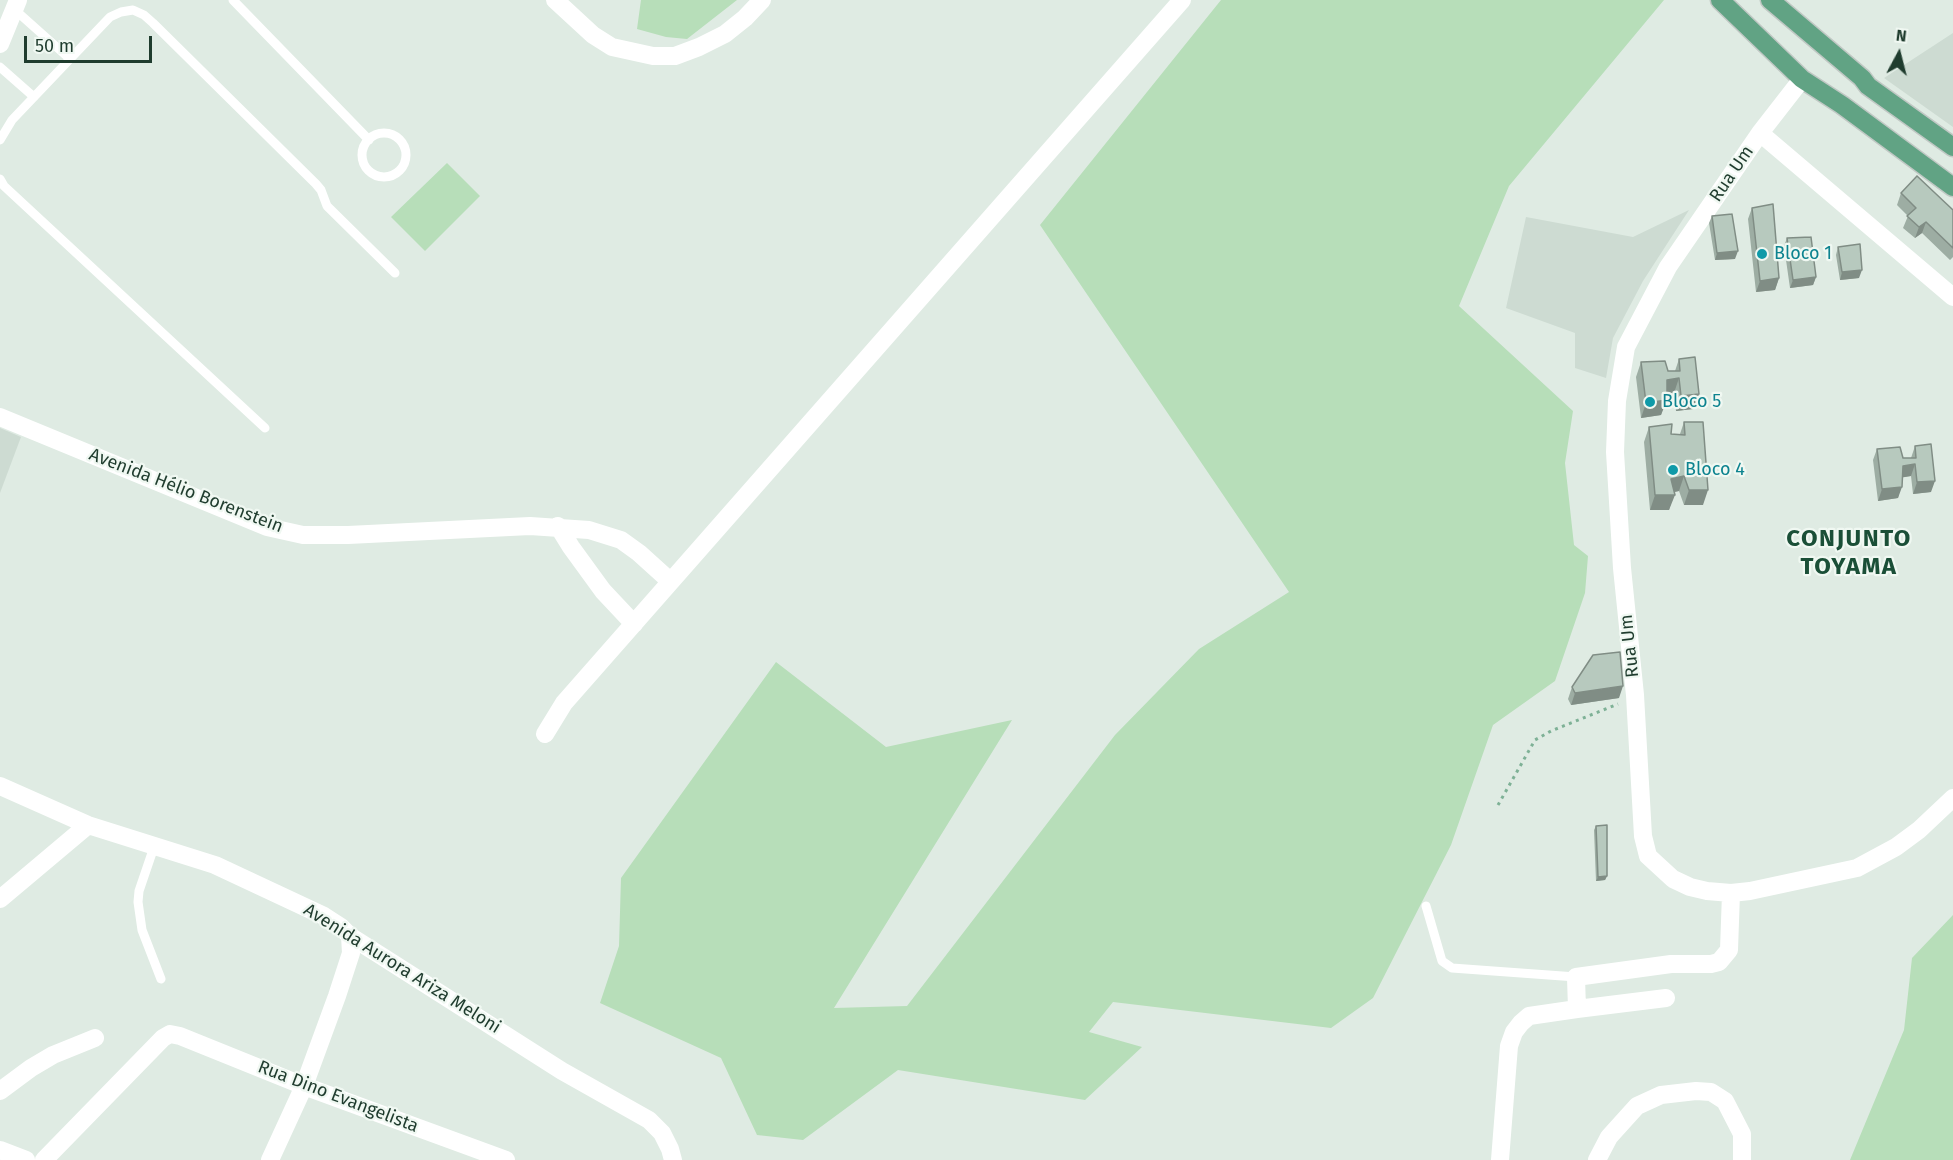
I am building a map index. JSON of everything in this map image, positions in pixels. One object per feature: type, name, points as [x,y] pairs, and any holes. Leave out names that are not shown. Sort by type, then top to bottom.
[{"type":"main road","points":[[1719,0],[1802,79],[1842,105],[1953,187]]},
{"type":"main road","points":[[1770,0],[1862,78],[1868,86],[1953,147]]},
{"type":"street","points":[[555,0],[593,35],[612,46],[653,56],[675,56],[725,34],[762,0]]},
{"type":"street","points":[[545,734],[564,703],[1182,0]]},
{"type":"street","points":[[0,43],[16,4]]},
{"type":"street","name":"Rua Um","points":[[1802,79],[1760,133],[1668,267],[1626,347],[1617,401],[1615,452],[1622,568],[1635,694],[1643,836],[1648,856],[1673,879],[1690,887],[1731,893],[1857,868],[1896,847],[1919,830],[1953,798]]},
{"type":"street","name":"Rua Um","points":[[1760,133],[1953,297]]},
{"type":"street","name":"Avenida Hélio Borenstein","points":[[0,417],[267,527],[303,535],[558,526],[589,530],[621,540],[670,581]]},
{"type":"street","points":[[558,526],[603,591],[634,624]]},
{"type":"street","name":"Avenida Aurora Ariza Meloni","points":[[0,786],[88,825],[215,865],[324,916],[350,936],[562,1071],[649,1120],[662,1132],[670,1149],[672,1160]]},
{"type":"street","points":[[0,899],[88,825]]},
{"type":"street","points":[[1577,1009],[1576,976],[1671,964],[1719,962],[1729,950],[1731,893]]},
{"type":"street","points":[[270,1160],[304,1086],[346,969],[351,953],[350,936]]},
{"type":"street","points":[[1500,1160],[1509,1046],[1514,1032],[1529,1016],[1666,998]]},
{"type":"street","name":"Rua Dino Evangelista","points":[[44,1160],[163,1038],[170,1034],[506,1160]]},
{"type":"street","points":[[0,1091],[53,1055],[95,1038]]},
{"type":"street","points":[[1597,1160],[1609,1137],[1637,1106],[1661,1095],[1696,1091],[1711,1092],[1725,1101],[1742,1134],[1742,1160]]},
{"type":"street","points":[[0,1150],[26,1160]]},
{"type":"lane","points":[[233,0],[369,140]]},
{"type":"lane","points":[[16,4],[70,59]]},
{"type":"lane","points":[[0,140],[12,120],[110,17],[133,10],[144,15],[316,184],[327,206],[395,273]]},
{"type":"lane","points":[[0,67],[34,97]]},
{"type":"lane","points":[[383,134],[390,134],[402,143],[406,158],[400,171],[386,177],[372,173],[363,161],[364,146],[369,140],[383,134]]},
{"type":"lane","points":[[0,179],[4,186],[265,428]]},
{"type":"lane","points":[[154,847],[139,891],[138,902],[142,930],[161,979]]},
{"type":"lane","points":[[1426,906],[1442,961],[1452,968],[1576,976]]},
{"type":"path","points":[[1498,805],[1535,740],[1551,731],[1608,709],[1635,694]]},
{"type":"shaded area","points":[[1953,33],[1953,127],[1884,78]]},
{"type":"shaded area","points":[[1689,210],[1643,281],[1613,338],[1606,378],[1575,368],[1575,333],[1506,308],[1526,217],[1633,237]]},
{"type":"shaded area","points":[[0,428],[21,437],[0,493]]},
{"type":"green space","points":[[641,0],[737,0],[687,39],[666,37],[637,29]]},
{"type":"green space","points":[[1221,0],[1664,0],[1509,186],[1459,306],[1573,411],[1565,463],[1574,545],[1588,556],[1585,593],[1555,681],[1493,725],[1451,845],[1373,998],[1331,1028],[1113,1002],[1089,1032],[1142,1047],[1085,1100],[898,1070],[803,1140],[757,1135],[721,1058],[600,1003],[619,946],[621,878],[776,662],[886,747],[1012,720],[834,1008],[907,1006],[1115,735],[1199,649],[1289,592],[1040,225]]},
{"type":"green space","points":[[447,163],[480,196],[425,251],[391,217]]},
{"type":"green space","points":[[1953,915],[1953,1160],[1850,1160],[1904,1030],[1912,958]]},
{"type":"building","points":[[1917,176],[1953,210],[1953,248],[1926,222],[1919,227],[1907,216],[1916,208],[1901,193]]},
{"type":"building","name":"Bloco 1","points":[[1773,204],[1779,278],[1760,281],[1752,208]]},
{"type":"building","points":[[1732,214],[1738,251],[1717,253],[1712,216]]},
{"type":"building","points":[[1811,237],[1816,277],[1793,280],[1787,238]]},
{"type":"building","points":[[1860,244],[1862,270],[1842,272],[1838,247]]},
{"type":"building","points":[[1695,357],[1699,394],[1681,396],[1679,378],[1667,380],[1667,400],[1646,403],[1641,362],[1665,361],[1668,371],[1680,371],[1679,359]]},
{"type":"building","name":"Bloco 4","points":[[1684,422],[1703,422],[1708,490],[1689,490],[1684,476],[1671,479],[1675,495],[1655,495],[1649,427],[1672,424],[1671,434],[1685,435]]},
{"type":"building","points":[[1931,444],[1935,481],[1917,482],[1915,464],[1903,466],[1902,487],[1882,489],[1877,449],[1900,447],[1903,458],[1916,458],[1915,446]]},
{"type":"building","points":[[1620,652],[1623,686],[1575,693],[1572,687],[1593,655]]},
{"type":"building","points":[[1607,825],[1607,876],[1598,877],[1596,826]]},
{"type":"place","name":"Bloco 1","points":[[1762,254]]},
{"type":"place","name":"Bloco 5","points":[[1650,402]]},
{"type":"place","name":"Bloco 4","points":[[1673,470]]},
{"type":"district","name":"CONJUNTO TOYAMA","points":[[1849,553]]}]
